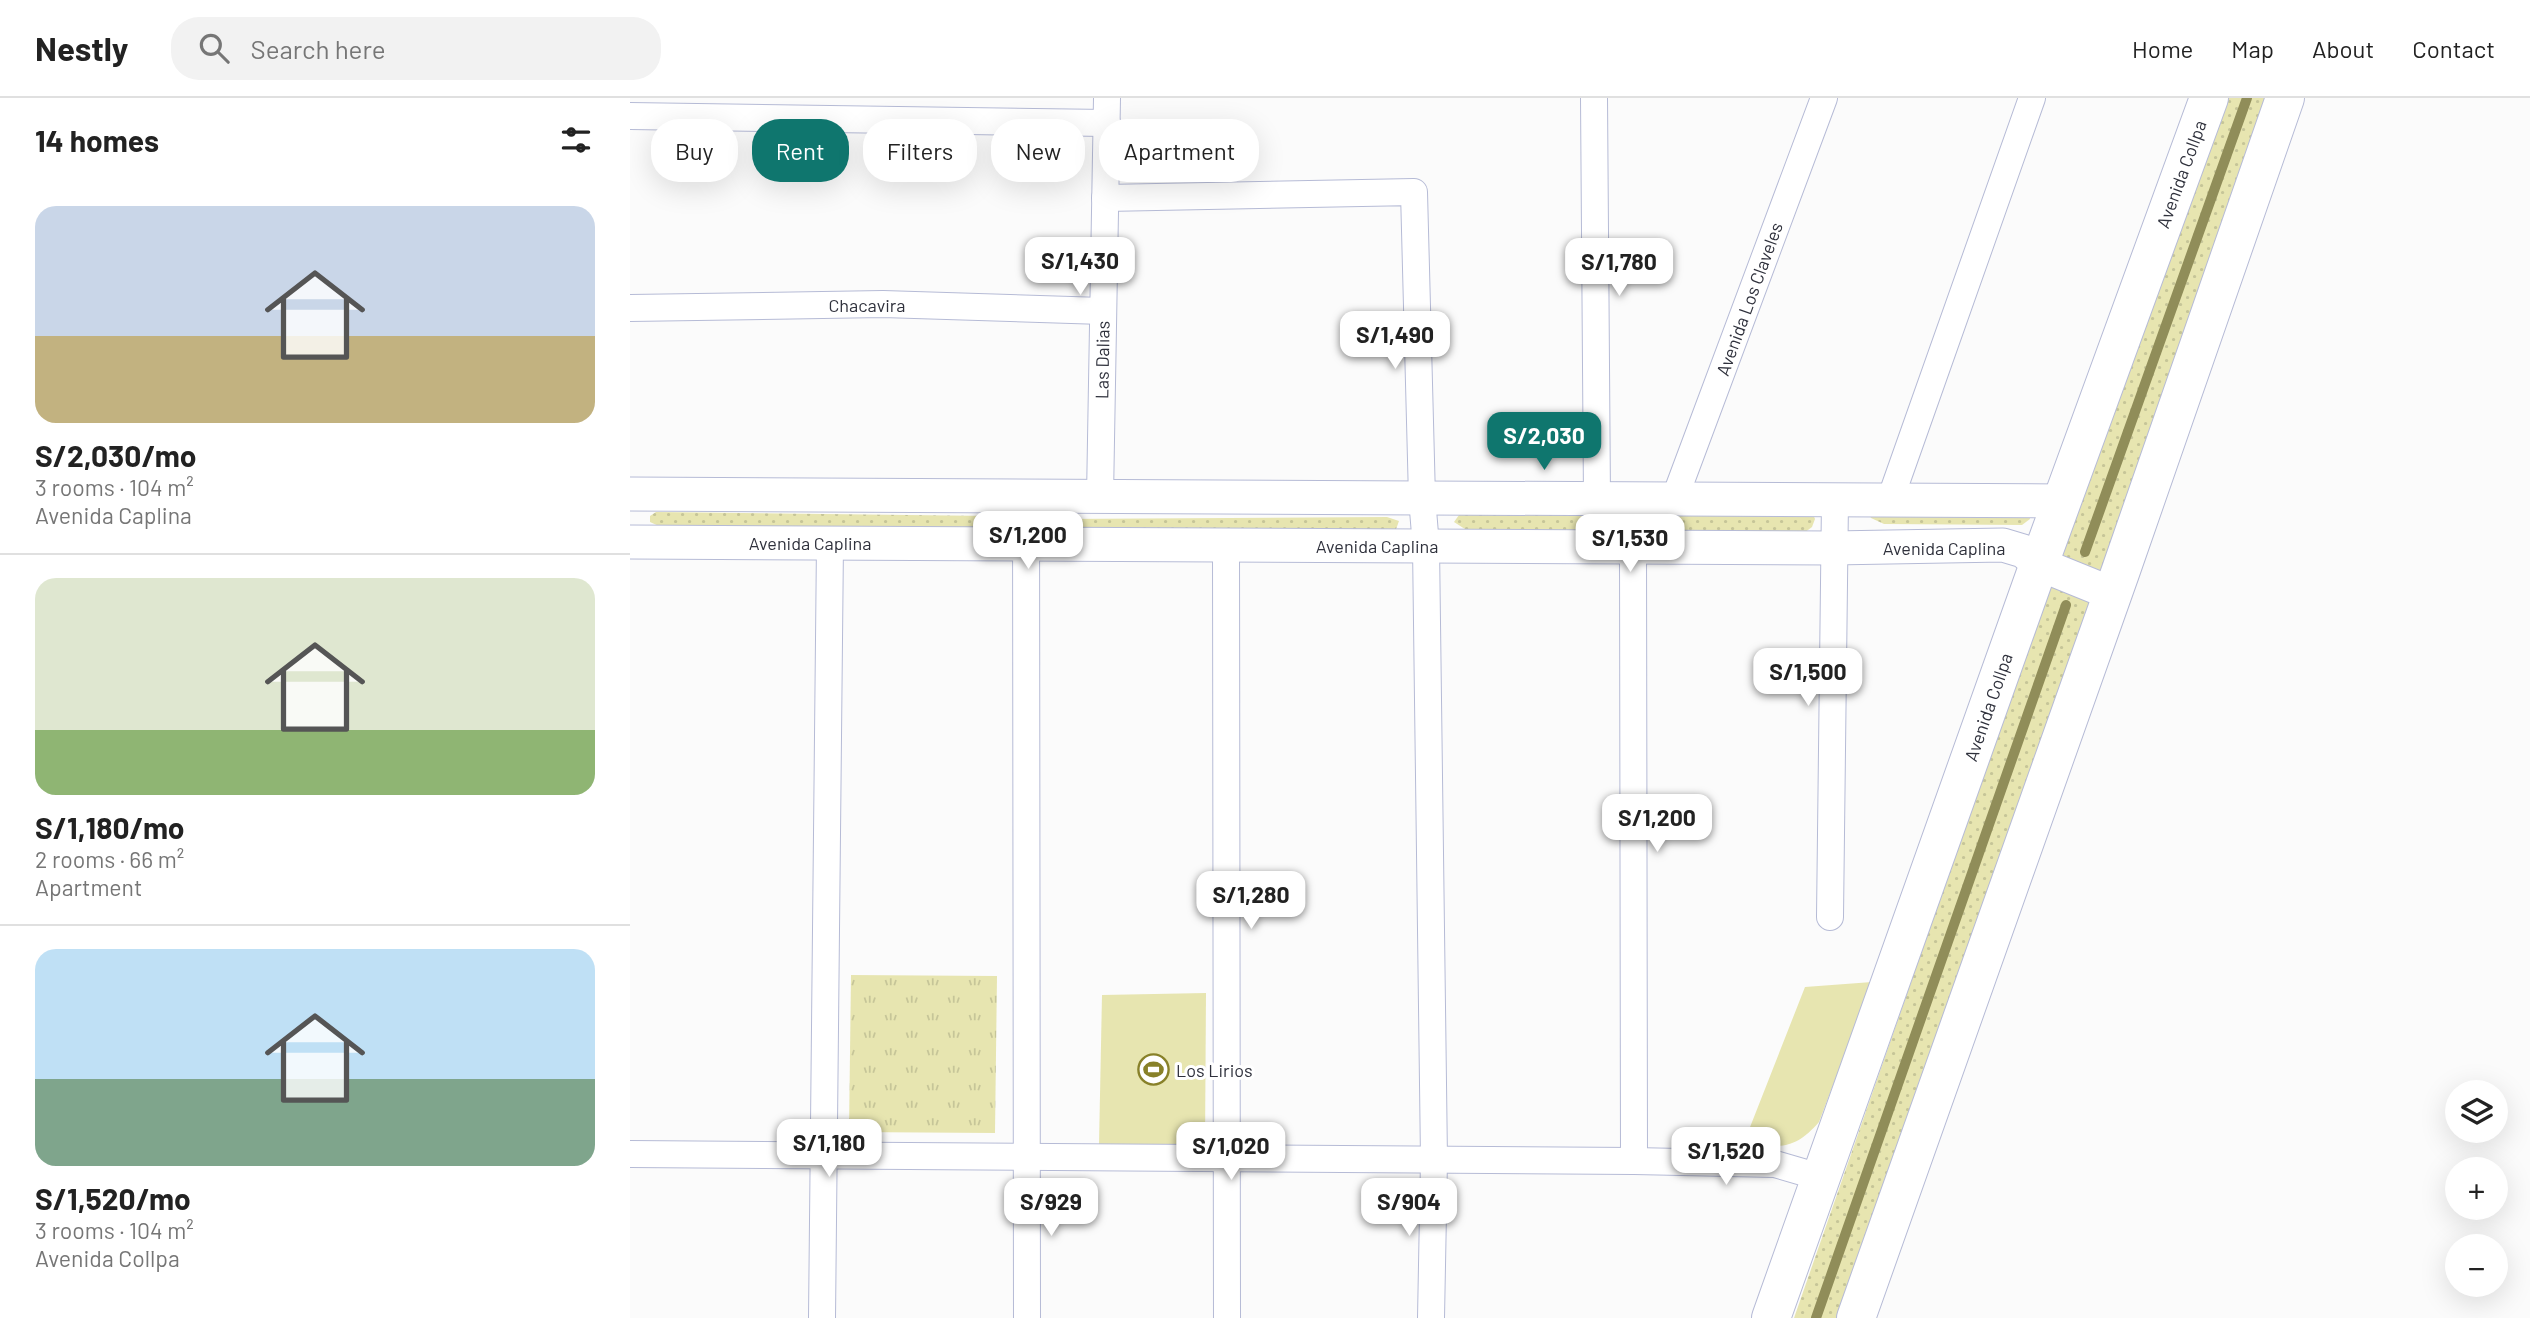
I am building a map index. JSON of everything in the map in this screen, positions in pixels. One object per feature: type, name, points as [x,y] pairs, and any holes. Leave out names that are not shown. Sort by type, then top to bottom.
[{"type":"highway","name":"Avenida Collpa","points":[[1771,1318],[1823,1178],[2039,564],[2209,98]]},
{"type":"highway","points":[[1856,1318],[2113,594],[2285,98]]},
{"type":"street","points":[[1594,98],[1597,499]]},
{"type":"street","name":"Avenida Los Claveles","points":[[1674,500],[1824,98]]},
{"type":"street","points":[[1890,500],[2032,98]]},
{"type":"street","points":[[630,116],[800,108],[1107,110]]},
{"type":"street","name":"Las Dalias","points":[[1100,497],[1107,110]]},
{"type":"street","points":[[1105,198],[1414,192],[1422,498],[1426,546],[1434,1160],[1431,1318]]},
{"type":"street","name":"Chacavira","points":[[630,308],[883,304],[1103,311]]},
{"type":"street","points":[[630,494],[2062,501]]},
{"type":"street","points":[[1026,496],[1027,1318]]},
{"type":"street","points":[[1830,917],[1835,500]]},
{"type":"street","name":"Avenida Caplina","points":[[630,542],[1833,548],[2003,545],[2023,551],[2039,564],[2113,594]]},
{"type":"street","points":[[822,1318],[830,543]]},
{"type":"street","points":[[1227,545],[1227,1318]]},
{"type":"street","points":[[1633,547],[1634,1161]]},
{"type":"street","points":[[630,1154],[1634,1161],[1775,1164],[1823,1178]]},
{"type":"green space","points":[[2222,98],[2275,98],[2103,583],[2055,567]]},
{"type":"green space","points":[[1597,499],[1813,514],[1815,519],[1812,527],[1804,533],[1468,531],[1454,522],[1459,515]]},
{"type":"green space","points":[[656,512],[991,516],[1000,519],[1004,524],[1003,530],[661,527],[650,522],[650,516]]},
{"type":"green space","points":[[1869,513],[2029,514],[2030,519],[2022,525],[1884,524],[1871,518]]},
{"type":"green space","points":[[1387,517],[1399,521],[1395,532],[1051,529],[1050,523],[1058,519]]},
{"type":"green space","points":[[2050,583],[2098,597],[1842,1318],[1794,1318]]},
{"type":"green space","points":[[851,975],[997,976],[995,1133],[849,1132]]},
{"type":"green space","points":[[1872,982],[1819,1122],[1793,1143],[1776,1146],[1743,1145],[1805,987]]},
{"type":"green space","name":"Los Lirios","points":[[1206,993],[1205,1146],[1099,1145],[1102,995]]},
{"type":"waterway","points":[[2085,552],[2247,98]]},
{"type":"waterway","points":[[1816,1318],[2066,605]]},
{"type":"place","name":"Los Lirios","points":[[1153,1070]]}]
